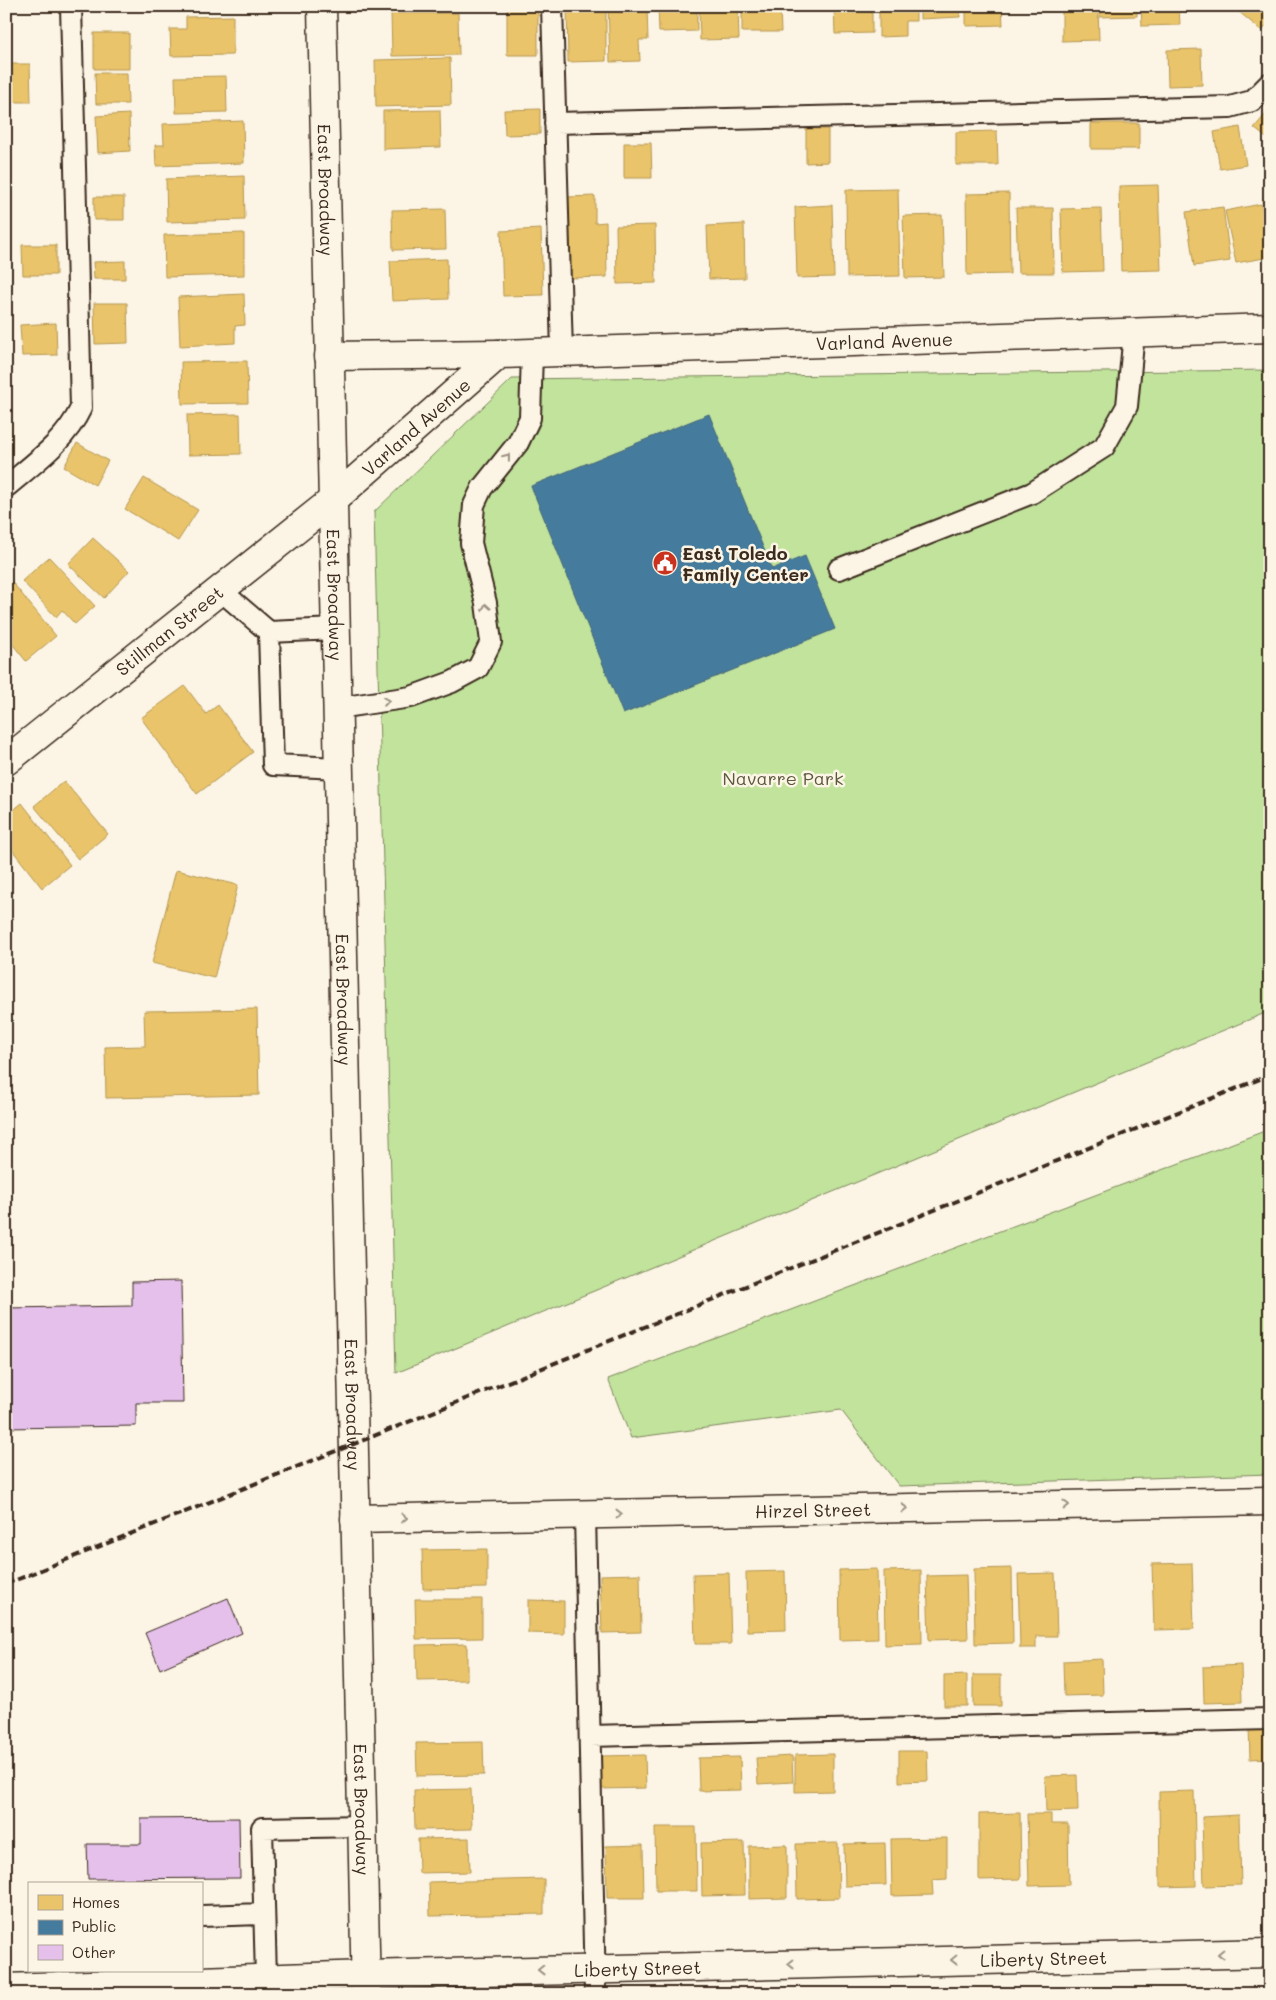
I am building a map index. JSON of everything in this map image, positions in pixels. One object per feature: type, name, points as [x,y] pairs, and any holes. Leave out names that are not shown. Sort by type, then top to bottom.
[{"type":"street","name":"East Broadway","points":[[322,6],[366,1984]]},
{"type":"street","name":"Varland Avenue","points":[[329,356],[499,354],[1270,328]]},
{"type":"street","name":"Varland Avenue","points":[[333,500],[499,354]]},
{"type":"street","name":"Stillman Street","points":[[6,761],[333,500]]},
{"type":"street","name":"Hirzel Street","points":[[355,1519],[1270,1501]]},
{"type":"street","name":"Liberty Street","points":[[6,1988],[266,1978],[366,1984],[595,1981],[1270,1952]]},
{"type":"lane","points":[[6,487],[59,442],[73,424],[81,408],[71,6]]},
{"type":"lane","points":[[552,6],[562,352]]},
{"type":"lane","points":[[555,123],[1230,107],[1252,101],[1270,83]]},
{"type":"lane","points":[[839,569],[1032,493],[1104,447],[1127,406],[1134,332]]},
{"type":"lane","points":[[338,708],[411,697],[452,682],[478,668],[491,642],[486,603],[471,543],[474,505],[482,488],[518,443],[530,418],[532,353]]},
{"type":"lane","points":[[220,590],[269,632],[336,628]]},
{"type":"lane","points":[[269,632],[273,765],[339,768]]},
{"type":"lane","points":[[585,1514],[595,1981]]},
{"type":"lane","points":[[590,1736],[1270,1719]]},
{"type":"lane","points":[[266,1978],[262,1828],[362,1826]]},
{"type":"lane","points":[[202,1916],[264,1914]]},
{"type":"green space","name":"Navarre Park","points":[[1270,370],[1270,1011],[396,1373],[374,512],[512,379]]},
{"type":"green space","points":[[1270,1129],[1270,1474],[899,1486],[841,1410],[631,1438],[608,1379]]},
{"type":"building: Homes","points":[[507,6],[538,6],[538,55],[507,55]]},
{"type":"building: Homes","points":[[567,6],[606,6],[606,61],[568,62]]},
{"type":"building: Homes","points":[[608,6],[647,6],[648,40],[639,40],[640,61],[610,62]]},
{"type":"building: Homes","points":[[658,6],[697,6],[697,31],[659,32]]},
{"type":"building: Homes","points":[[699,6],[738,6],[739,39],[700,40]]},
{"type":"building: Homes","points":[[742,6],[780,6],[781,32],[742,32]]},
{"type":"building: Homes","points":[[834,6],[872,6],[872,33],[835,34]]},
{"type":"building: Homes","points":[[879,6],[916,6],[916,21],[905,21],[905,36],[879,37]]},
{"type":"building: Homes","points":[[920,6],[960,6],[960,17],[920,19]]},
{"type":"building: Homes","points":[[966,6],[1002,6],[1003,25],[966,26]]},
{"type":"building: Homes","points":[[1062,6],[1098,6],[1099,40],[1062,41]]},
{"type":"building: Homes","points":[[1100,6],[1137,6],[1137,16],[1100,17]]},
{"type":"building: Homes","points":[[1141,6],[1179,6],[1180,25],[1142,26]]},
{"type":"building: Homes","points":[[1241,6],[1270,6],[1270,21],[1262,31],[1238,11]]},
{"type":"building: Homes","points":[[391,13],[458,13],[459,55],[392,56]]},
{"type":"building: Homes","points":[[233,16],[233,55],[171,56],[170,29],[186,29],[186,17]]},
{"type":"building: Homes","points":[[94,33],[129,33],[129,69],[94,69]]},
{"type":"building: Homes","points":[[1201,49],[1202,85],[1168,86],[1167,50]]},
{"type":"building: Homes","points":[[450,58],[451,105],[376,107],[375,60]]},
{"type":"building: Homes","points":[[6,64],[30,64],[31,102],[6,102]]},
{"type":"building: Homes","points":[[95,73],[127,73],[128,104],[96,104]]},
{"type":"building: Homes","points":[[226,76],[227,112],[176,113],[175,77]]},
{"type":"building: Homes","points":[[540,109],[540,134],[505,135],[504,110]]},
{"type":"building: Homes","points":[[1270,109],[1270,141],[1254,128]]},
{"type":"building: Homes","points":[[440,110],[441,147],[383,149],[383,111]]},
{"type":"building: Homes","points":[[129,114],[130,151],[98,153],[96,116]]},
{"type":"building: Homes","points":[[243,121],[244,163],[156,166],[155,145],[164,145],[163,124]]},
{"type":"building: Homes","points":[[1091,123],[1139,123],[1139,149],[1091,149]]},
{"type":"building: Homes","points":[[1240,127],[1246,165],[1220,169],[1214,132]]},
{"type":"building: Homes","points":[[806,129],[828,129],[828,162],[806,163]]},
{"type":"building: Homes","points":[[997,131],[998,165],[956,165],[956,132]]},
{"type":"building: Homes","points":[[624,143],[651,143],[652,178],[624,178]]},
{"type":"building: Homes","points":[[244,176],[245,220],[167,222],[166,179]]},
{"type":"building: Homes","points":[[1158,185],[1161,270],[1121,271],[1119,186]]},
{"type":"building: Homes","points":[[898,189],[900,276],[847,277],[846,190]]},
{"type":"building: Homes","points":[[1009,193],[1010,274],[967,275],[966,194]]},
{"type":"building: Homes","points":[[595,196],[595,223],[606,222],[607,277],[569,278],[567,197]]},
{"type":"building: Homes","points":[[94,197],[124,197],[124,220],[94,220]]},
{"type":"building: Homes","points":[[1270,198],[1270,227],[1262,200]]},
{"type":"building: Homes","points":[[1261,204],[1270,248],[1270,257],[1236,263],[1225,211]]},
{"type":"building: Homes","points":[[832,205],[834,277],[797,278],[795,207]]},
{"type":"building: Homes","points":[[1223,207],[1230,261],[1194,266],[1186,212]]},
{"type":"building: Homes","points":[[1016,208],[1053,208],[1054,273],[1018,273]]},
{"type":"building: Homes","points":[[1101,208],[1103,271],[1063,272],[1061,209]]},
{"type":"building: Homes","points":[[445,209],[446,249],[393,250],[392,210]]},
{"type":"building: Homes","points":[[942,215],[944,277],[905,278],[903,216]]},
{"type":"building: Homes","points":[[744,224],[745,278],[709,279],[707,226]]},
{"type":"building: Homes","points":[[655,225],[656,283],[617,284],[616,226]]},
{"type":"building: Homes","points":[[541,229],[543,295],[503,296],[501,231]]},
{"type":"building: Homes","points":[[244,233],[244,275],[165,277],[164,235]]},
{"type":"building: Homes","points":[[22,245],[56,245],[56,275],[23,275]]},
{"type":"building: Homes","points":[[447,259],[448,299],[392,301],[390,261]]},
{"type":"building: Homes","points":[[125,261],[125,279],[94,279],[93,262]]},
{"type":"building: Homes","points":[[244,294],[245,325],[235,326],[235,343],[180,346],[178,297]]},
{"type":"building: Homes","points":[[94,303],[127,303],[128,343],[95,344]]},
{"type":"building: Homes","points":[[56,323],[57,355],[22,356],[20,325]]},
{"type":"building: Homes","points":[[247,361],[248,403],[182,404],[181,362]]},
{"type":"building: Homes","points":[[240,414],[241,454],[188,455],[187,415]]},
{"type":"building: Homes","points":[[6,423],[11,423],[11,459],[6,459]]},
{"type":"building: Homes","points":[[77,443],[108,461],[95,485],[64,467]]},
{"type":"building: Homes","points":[[144,478],[198,510],[178,541],[125,509]]},
{"type":"building: Homes","points":[[93,538],[129,571],[104,598],[68,564]]},
{"type":"building: Homes","points":[[49,557],[95,606],[75,624],[62,610],[56,617],[22,581]]},
{"type":"building: Homes","points":[[12,582],[56,636],[26,661],[6,636],[6,587]]},
{"type":"building: Homes","points":[[185,686],[206,714],[218,705],[253,752],[197,794],[141,718]]},
{"type":"building: Homes","points":[[64,781],[108,834],[78,859],[34,806]]},
{"type":"building: Homes","points":[[22,803],[70,865],[42,888],[6,842],[6,816]]},
{"type":"building: Homes","points":[[176,870],[238,885],[214,978],[152,963]]},
{"type":"building: Homes","points":[[257,1009],[259,1095],[106,1098],[105,1047],[145,1046],[144,1011]]},
{"type":"building: Homes","points":[[487,1549],[487,1588],[423,1589],[422,1550]]},
{"type":"building: Homes","points":[[1192,1563],[1194,1629],[1154,1630],[1152,1564]]},
{"type":"building: Homes","points":[[1012,1568],[1013,1643],[975,1644],[974,1569]]},
{"type":"building: Homes","points":[[877,1569],[878,1639],[840,1640],[839,1570]]},
{"type":"building: Homes","points":[[921,1570],[922,1644],[885,1645],[884,1571]]},
{"type":"building: Homes","points":[[785,1571],[786,1630],[747,1631],[746,1572]]},
{"type":"building: Homes","points":[[729,1573],[731,1644],[695,1644],[693,1574]]},
{"type":"building: Homes","points":[[1055,1573],[1057,1636],[1036,1636],[1036,1648],[1020,1648],[1018,1574]]},
{"type":"building: Homes","points":[[640,1574],[641,1632],[602,1633],[600,1575]]},
{"type":"building: Homes","points":[[966,1575],[968,1639],[929,1640],[927,1576]]},
{"type":"building: Homes","points":[[415,1599],[482,1599],[482,1638],[416,1639]]},
{"type":"building: Homes","points":[[528,1600],[564,1601],[564,1634],[528,1633]]},
{"type":"building: Homes","points":[[467,1644],[467,1680],[417,1681],[416,1645]]},
{"type":"building: Homes","points":[[1102,1659],[1103,1695],[1064,1696],[1063,1661]]},
{"type":"building: Homes","points":[[1241,1665],[1242,1702],[1204,1703],[1203,1667]]},
{"type":"building: Homes","points":[[967,1675],[967,1706],[944,1706],[944,1676]]},
{"type":"building: Homes","points":[[973,1675],[1001,1675],[1001,1706],[973,1706]]},
{"type":"building: Homes","points":[[1249,1727],[1270,1727],[1270,1758],[1250,1759]]},
{"type":"building: Homes","points":[[483,1742],[484,1775],[417,1776],[416,1743]]},
{"type":"building: Homes","points":[[899,1751],[927,1751],[928,1781],[899,1782]]},
{"type":"building: Homes","points":[[833,1754],[833,1791],[795,1792],[795,1755]]},
{"type":"building: Homes","points":[[645,1755],[646,1788],[601,1789],[601,1756]]},
{"type":"building: Homes","points":[[792,1756],[793,1782],[758,1784],[756,1758]]},
{"type":"building: Homes","points":[[740,1757],[741,1790],[699,1791],[698,1758]]},
{"type":"building: Homes","points":[[1077,1775],[1078,1811],[1046,1812],[1045,1776]]},
{"type":"building: Homes","points":[[471,1789],[472,1829],[415,1830],[414,1790]]},
{"type":"building: Homes","points":[[1194,1791],[1196,1886],[1160,1887],[1159,1792]]},
{"type":"building: Homes","points":[[1020,1813],[1021,1879],[979,1880],[979,1814]]},
{"type":"building: Homes","points":[[1027,1814],[1051,1814],[1051,1824],[1068,1824],[1069,1885],[1029,1886]]},
{"type":"building: Homes","points":[[1239,1815],[1241,1885],[1204,1886],[1202,1817]]},
{"type":"building: Homes","points":[[655,1827],[696,1827],[697,1891],[656,1891]]},
{"type":"building: Homes","points":[[469,1838],[470,1872],[419,1873],[418,1839]]},
{"type":"building: Homes","points":[[947,1838],[947,1879],[932,1880],[933,1895],[892,1896],[891,1839]]},
{"type":"building: Homes","points":[[744,1842],[745,1895],[702,1896],[701,1843]]},
{"type":"building: Homes","points":[[838,1843],[839,1898],[797,1899],[796,1844]]},
{"type":"building: Homes","points":[[885,1843],[886,1885],[845,1886],[844,1844]]},
{"type":"building: Homes","points":[[643,1845],[644,1898],[607,1898],[606,1846]]},
{"type":"building: Homes","points":[[787,1845],[787,1898],[749,1899],[749,1846]]},
{"type":"building: Homes","points":[[544,1879],[544,1914],[430,1916],[429,1882]]},
{"type":"building: Public","name":"East Toledo Family Center","points":[[709,414],[772,569],[805,556],[835,629],[623,714],[531,486]]},
{"type":"building: Other","points":[[181,1281],[183,1403],[136,1403],[136,1426],[6,1428],[6,1308],[132,1306],[132,1282]]},
{"type":"building: Other","points":[[228,1598],[242,1633],[160,1669],[145,1633]]},
{"type":"building: Other","points":[[239,1818],[240,1878],[88,1879],[87,1844],[141,1844],[141,1819]]},
{"type":"railway","points":[[6,1584],[1270,1075]]},
{"type":"place","name":"East Toledo Family Center","points":[[665,563]]}]
